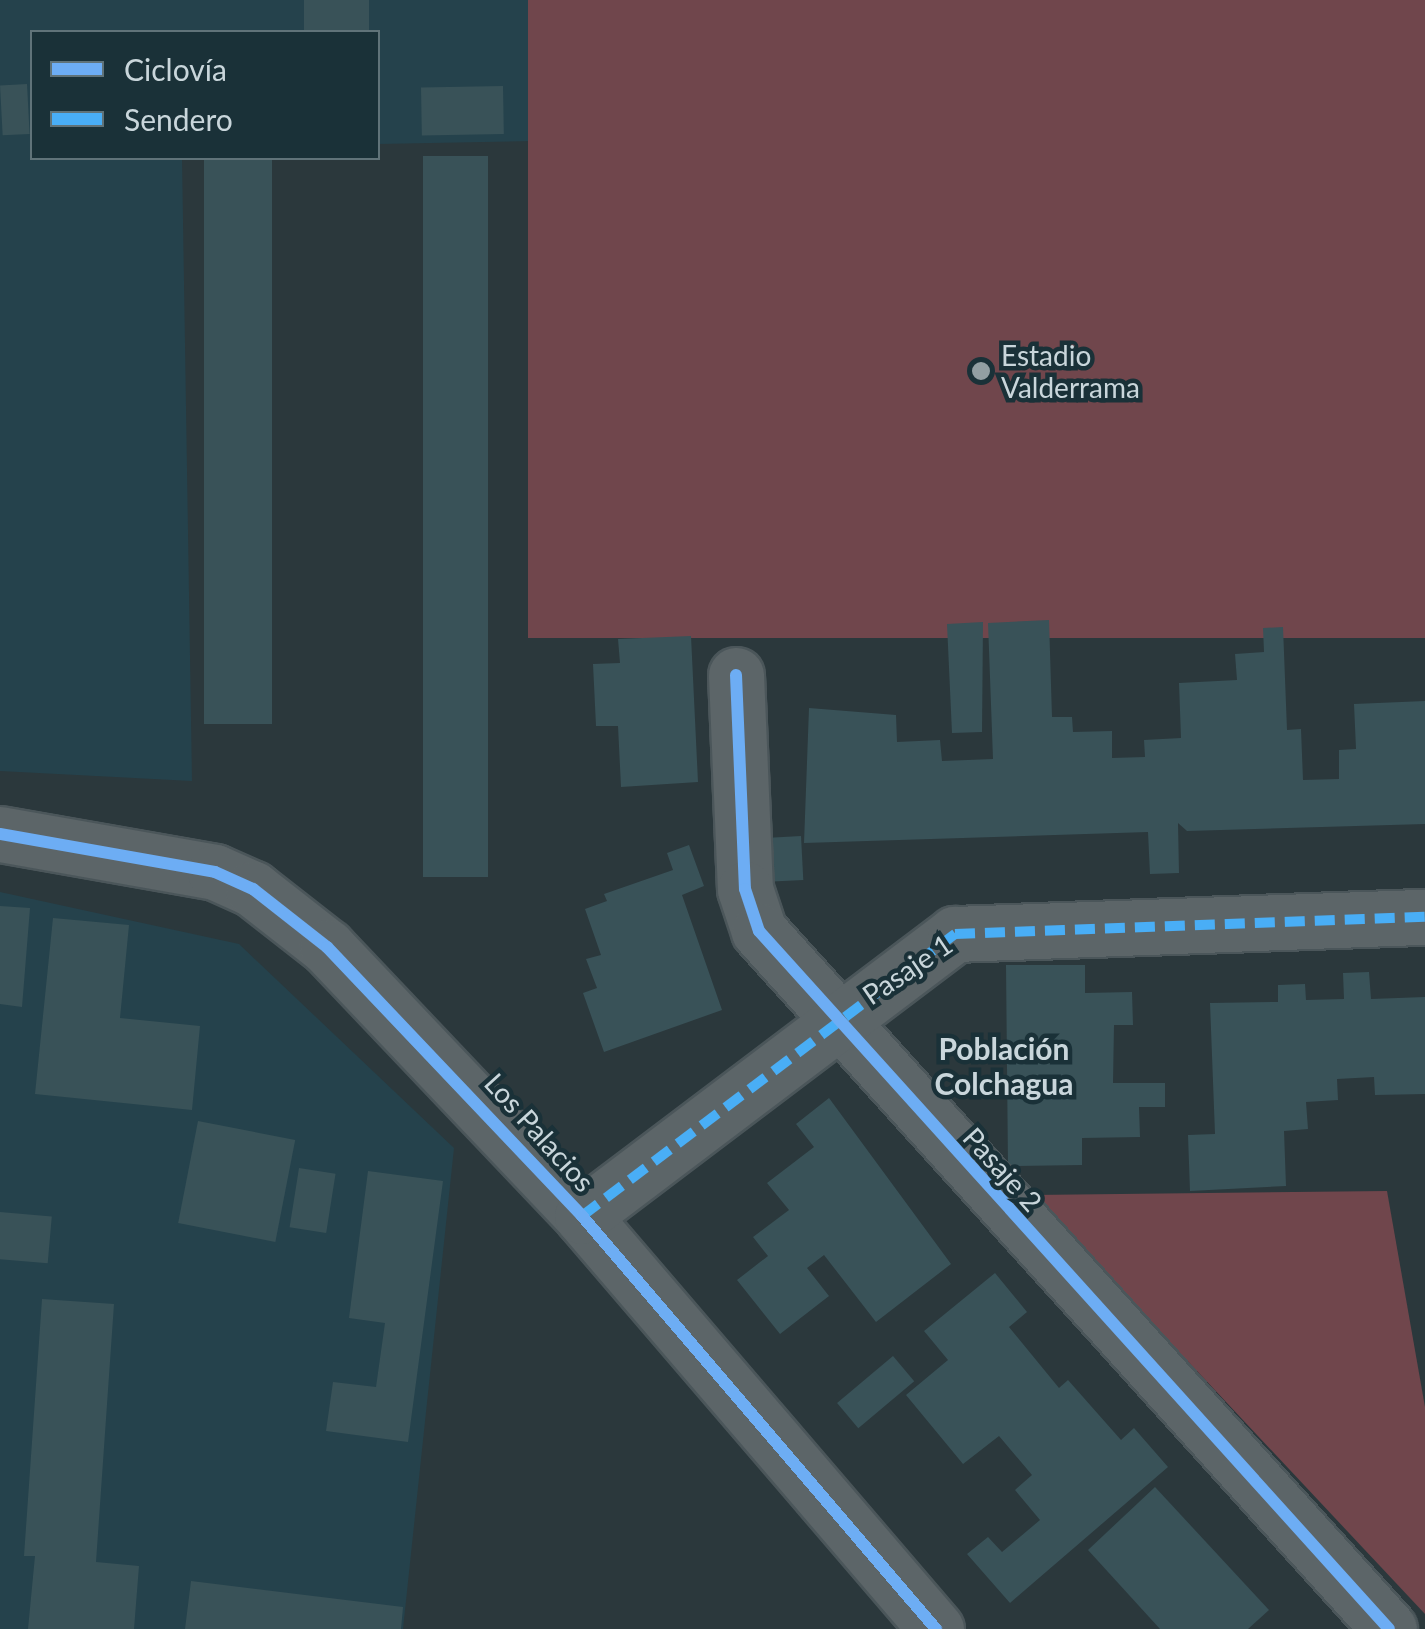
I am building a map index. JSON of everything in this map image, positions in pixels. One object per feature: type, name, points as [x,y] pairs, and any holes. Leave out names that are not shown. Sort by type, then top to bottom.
[{"type":"street","name":"Pasaje 2","points":[[736,675],[745,889],[759,932],[833,1020],[1389,1629]]},
{"type":"street","name":"Los Palacios","points":[[0,834],[214,872],[253,889],[383,1000],[582,1216],[936,1629]]},
{"type":"street","name":"Pasaje 1","points":[[582,1216],[833,1020],[945,940],[971,931],[1425,917]]},
{"type":"shaded area","points":[[0,0],[528,0],[532,141],[380,144],[380,30],[30,30],[30,160],[182,160],[192,781],[0,771]]},
{"type":"shaded area","name":"Estadio Valderrama","points":[[528,0],[1425,0],[1425,638],[528,638]]},
{"type":"shaded area","points":[[0,892],[239,944],[454,1148],[403,1629],[0,1629]]},
{"type":"shaded area","points":[[1387,1191],[1425,1407],[1425,1614],[1032,1195]]},
{"type":"building","points":[[304,0],[369,0],[369,30],[304,30]]},
{"type":"building","points":[[27,84],[30,134],[3,135],[0,85]]},
{"type":"building","points":[[503,86],[504,134],[422,135],[421,87]]},
{"type":"building","points":[[423,156],[488,156],[488,877],[423,877]]},
{"type":"building","points":[[204,160],[272,160],[272,724],[204,724]]},
{"type":"building","points":[[1049,620],[1052,717],[1072,717],[1073,732],[1112,731],[1112,758],[1145,757],[1144,740],[1181,738],[1179,683],[1237,680],[1235,654],[1264,652],[1263,628],[1283,627],[1287,730],[1301,729],[1303,780],[1339,779],[1339,750],[1356,749],[1354,704],[1425,701],[1425,824],[1187,831],[1178,823],[1179,873],[1150,874],[1148,832],[804,843],[809,708],[896,715],[897,742],[940,740],[942,761],[993,759],[988,623]]},
{"type":"building","points":[[983,622],[982,732],[952,733],[947,624]]},
{"type":"building","points":[[691,636],[698,782],[621,787],[618,726],[596,726],[593,664],[620,663],[618,639]]},
{"type":"building","points":[[801,836],[803,880],[767,882],[765,838]]},
{"type":"building","points":[[689,845],[704,886],[682,895],[722,1010],[604,1052],[583,993],[597,988],[586,959],[601,955],[585,909],[607,901],[604,894],[673,870],[667,853]]},
{"type":"building","points":[[0,906],[30,908],[22,1007],[0,1004]]},
{"type":"building","points":[[53,918],[129,925],[120,1018],[200,1026],[192,1110],[35,1094]]},
{"type":"building","points":[[1006,965],[1085,965],[1085,993],[1132,992],[1133,1025],[1114,1025],[1113,1083],[1165,1083],[1165,1107],[1139,1107],[1140,1137],[1082,1138],[1082,1165],[1008,1166]]},
{"type":"building","points":[[1369,972],[1371,999],[1425,997],[1425,1094],[1375,1095],[1374,1077],[1337,1079],[1338,1100],[1306,1102],[1308,1129],[1284,1131],[1286,1186],[1190,1191],[1188,1135],[1215,1134],[1210,1003],[1278,1002],[1278,985],[1305,984],[1306,1000],[1344,999],[1343,973]]},
{"type":"building","points":[[829,1098],[951,1264],[876,1322],[824,1255],[807,1268],[829,1296],[780,1334],[737,1280],[768,1256],[753,1237],[789,1210],[767,1183],[814,1147],[796,1124]]},
{"type":"building","points":[[198,1121],[295,1140],[275,1242],[178,1223]]},
{"type":"building","points":[[299,1168],[336,1174],[326,1233],[290,1227]]},
{"type":"building","points":[[368,1171],[443,1181],[408,1442],[326,1431],[333,1382],[376,1387],[385,1323],[349,1318]]},
{"type":"building","points":[[0,1212],[52,1217],[48,1263],[0,1259]]},
{"type":"building","points":[[995,1273],[1027,1312],[1009,1327],[1059,1388],[1068,1380],[1121,1440],[1134,1428],[1168,1467],[1010,1603],[967,1554],[988,1537],[1002,1552],[1040,1520],[1015,1490],[1032,1475],[999,1436],[963,1464],[906,1395],[948,1360],[924,1331]]},
{"type":"building","points":[[42,1299],[114,1304],[96,1562],[139,1566],[134,1629],[28,1629],[35,1556],[24,1556]]},
{"type":"building","points":[[893,1356],[914,1381],[858,1428],[837,1403]]},
{"type":"building","points":[[1155,1487],[1269,1610],[1248,1629],[1160,1629],[1088,1550]]},
{"type":"building","points":[[191,1581],[403,1607],[401,1629],[185,1629]]},
{"type":"marked path","points":[[582,1216],[955,934],[1425,917]]},
{"type":"cycle path","points":[[736,675],[745,889],[759,931],[1389,1629]]},
{"type":"cycle path","points":[[0,834],[215,872],[253,889],[327,947],[582,1216],[936,1629]]},
{"type":"place","name":"Estadio Valderrama","points":[[981,371]]},
{"type":"district","name":"Población Colchagua","points":[[1004,1065]]}]
